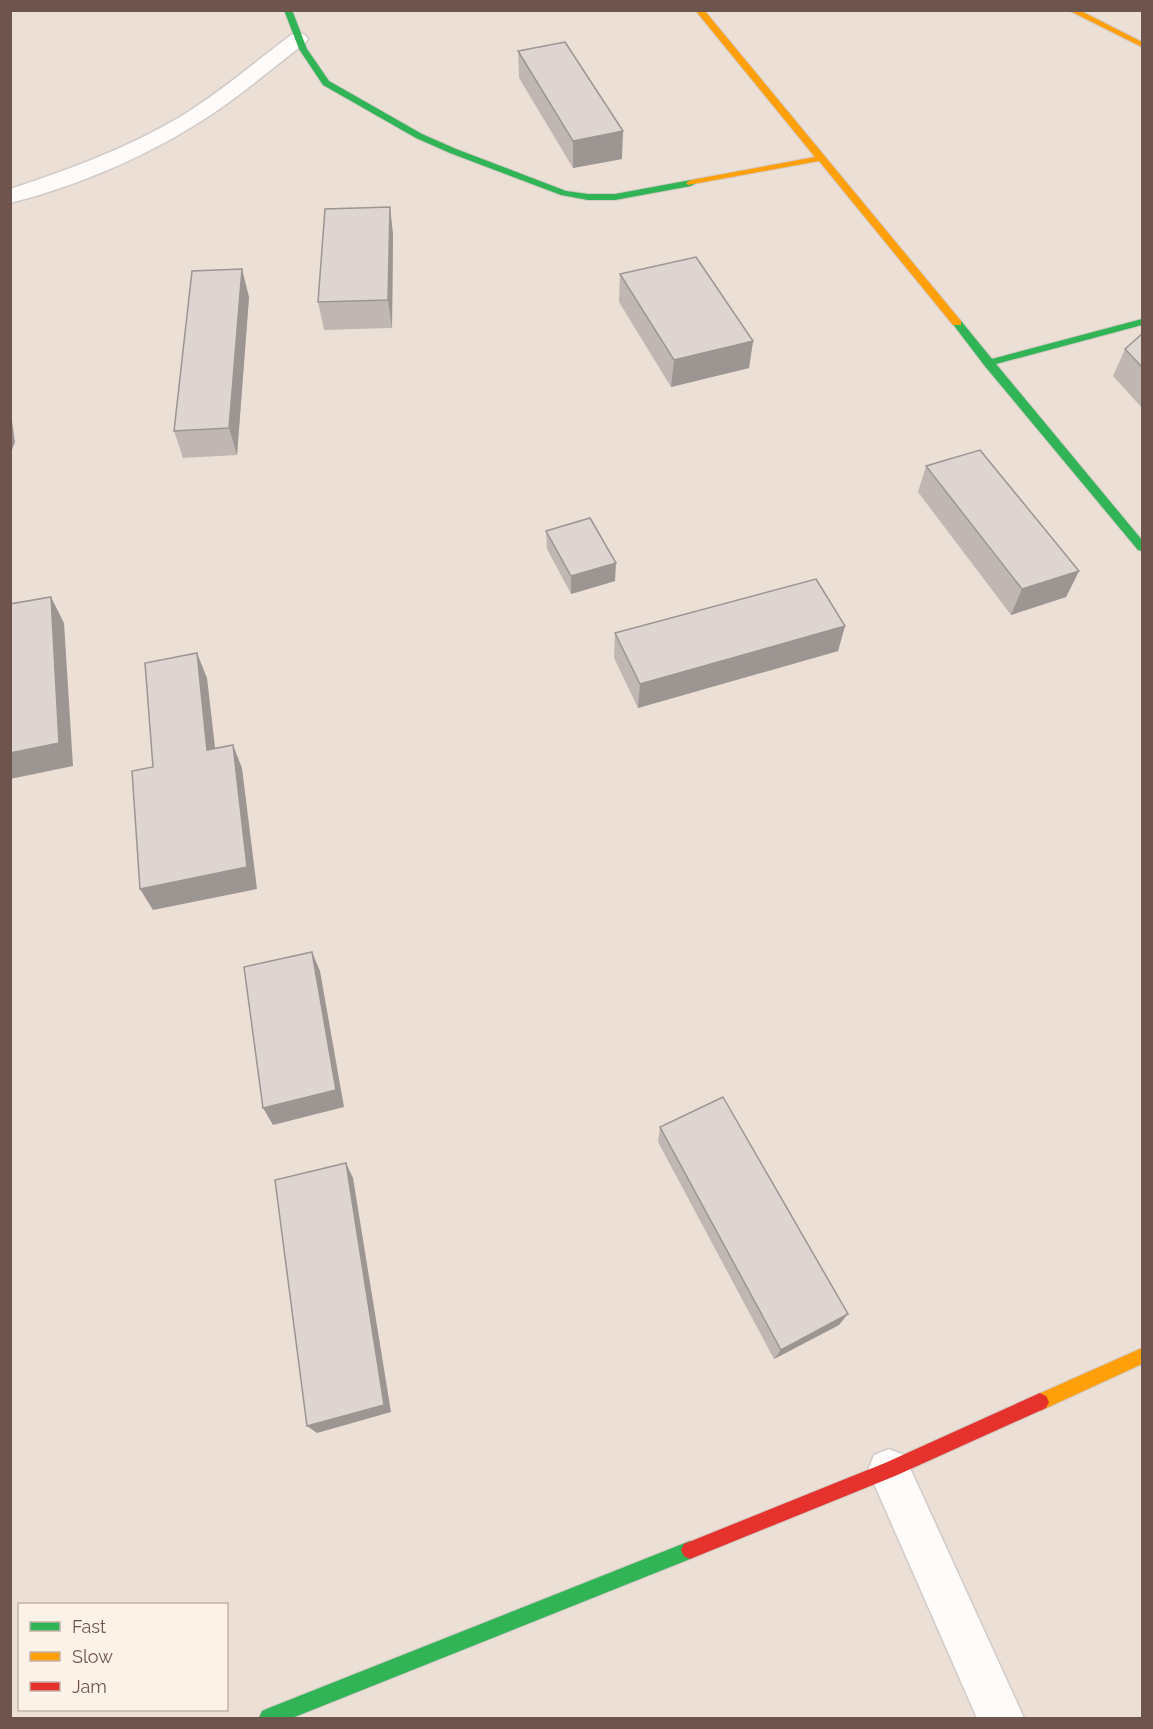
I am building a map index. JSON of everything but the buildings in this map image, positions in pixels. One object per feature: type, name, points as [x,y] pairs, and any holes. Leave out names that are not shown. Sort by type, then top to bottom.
[{"type":"main road","points":[[288,10],[298,39],[315,71],[326,82],[419,136],[564,193],[588,197],[615,197],[822,158]]},
{"type":"main road","points":[[699,10],[988,363],[1143,547]]},
{"type":"main road","points":[[1072,10],[1143,45]]},
{"type":"main road","points":[[988,363],[1143,322]]},
{"type":"main road","points":[[269,1719],[889,1470],[1143,1356]]},
{"type":"street","points":[[10,196],[83,172],[173,130],[233,89],[298,39]]},
{"type":"street","points":[[889,1470],[1001,1719]]},
{"type":"shaded area","points":[[11,11],[1142,11],[1142,1718],[11,1718]]},
{"type":"traffic: fast","points":[[288,10],[303,49],[326,83],[419,136],[453,151],[564,193],[588,197],[615,197],[691,183]]},
{"type":"traffic: fast","points":[[988,363],[1142,322]]},
{"type":"traffic: fast","points":[[957,323],[1142,547]]},
{"type":"traffic: fast","points":[[269,1718],[690,1550]]},
{"type":"traffic: slow","points":[[699,10],[957,323]]},
{"type":"traffic: slow","points":[[1072,10],[1142,45]]},
{"type":"traffic: slow","points":[[691,183],[822,158]]},
{"type":"traffic: slow","points":[[1040,1402],[1142,1356]]},
{"type":"traffic: jam","points":[[690,1550],[889,1470],[1040,1402]]}]
